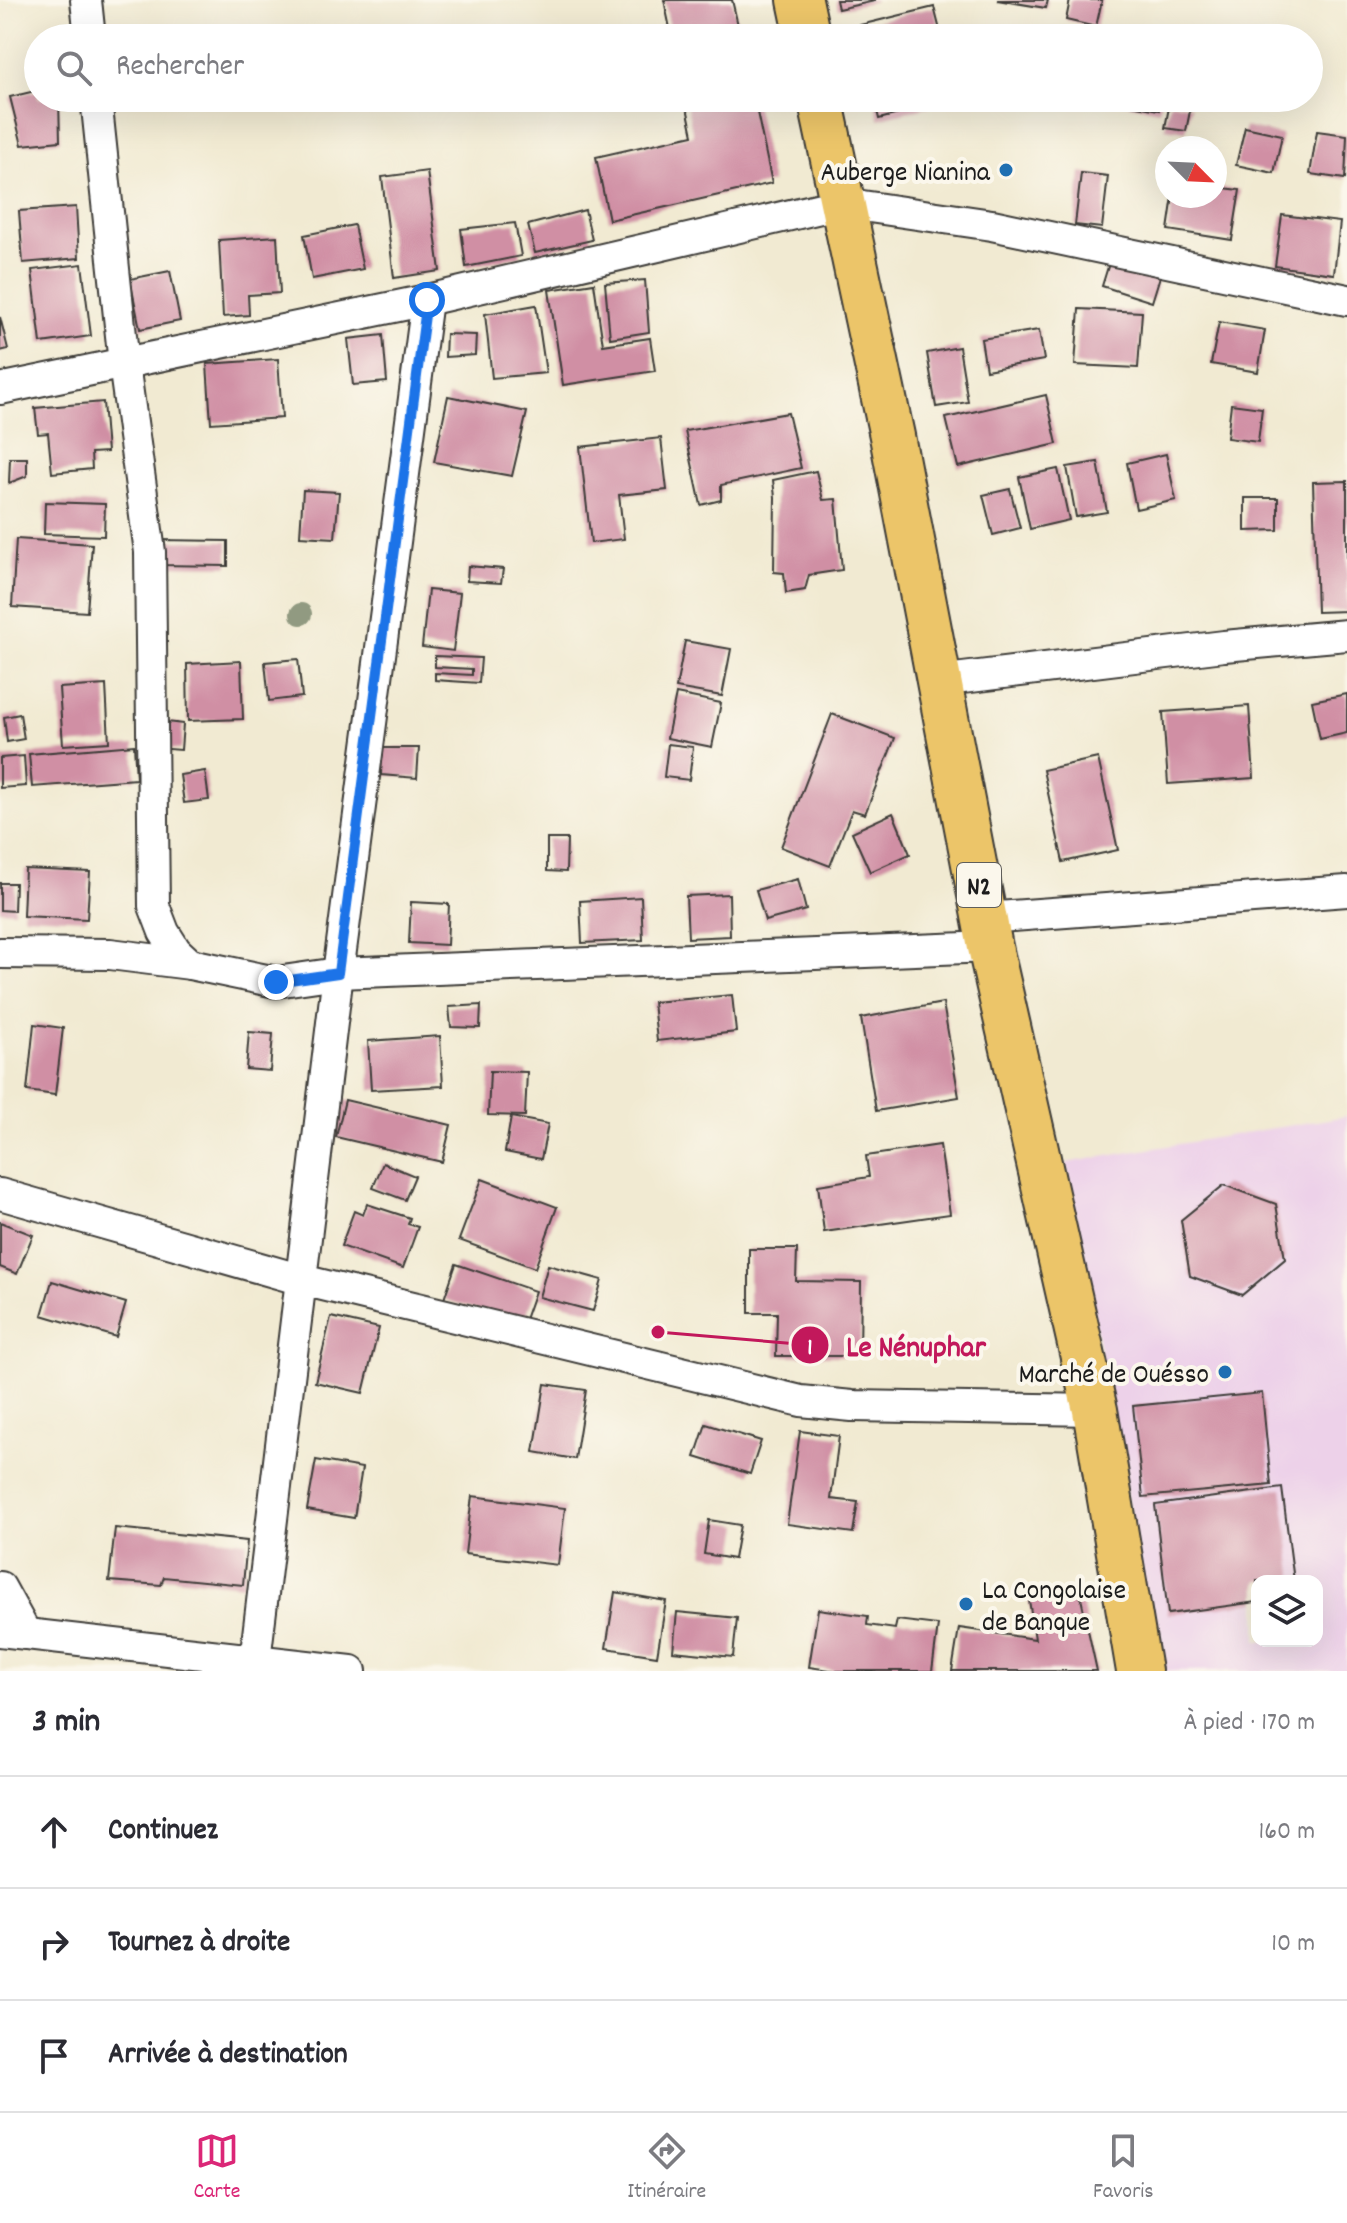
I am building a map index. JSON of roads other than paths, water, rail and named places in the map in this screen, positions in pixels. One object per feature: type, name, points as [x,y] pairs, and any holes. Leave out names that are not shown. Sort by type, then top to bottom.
[{"type":"highway","points":[[800,0],[805,24]]},
{"type":"highway","name":"N2","points":[[823,112],[892,436],[987,933],[1095,1410],[1139,1671]]},
{"type":"street","points":[[86,0],[89,24]]},
{"type":"street","points":[[97,112],[124,364],[150,552],[154,906],[164,932],[176,951],[190,964]]},
{"type":"street","points":[[0,389],[427,300],[842,203],[992,225],[1347,300]]},
{"type":"street","points":[[257,1666],[338,973],[427,300]]},
{"type":"street","points":[[938,681],[1224,646],[1347,635]]},
{"type":"street","points":[[0,953],[110,954],[190,964],[276,982],[338,973],[987,933],[1347,891]]},
{"type":"street","points":[[0,1194],[302,1280],[801,1401],[830,1406],[1095,1410]]},
{"type":"street","points":[[0,1587],[13,1633],[257,1666],[351,1671]]},
{"type":"place","name":"Auberge Nianina","points":[[1006,170]]},
{"type":"place","name":"Le Nénuphar","points":[[658,1332]]},
{"type":"place","name":"Marché de Ouésso","points":[[1225,1372]]},
{"type":"place","name":"La Congolaise de Banque","points":[[966,1604]]}]
